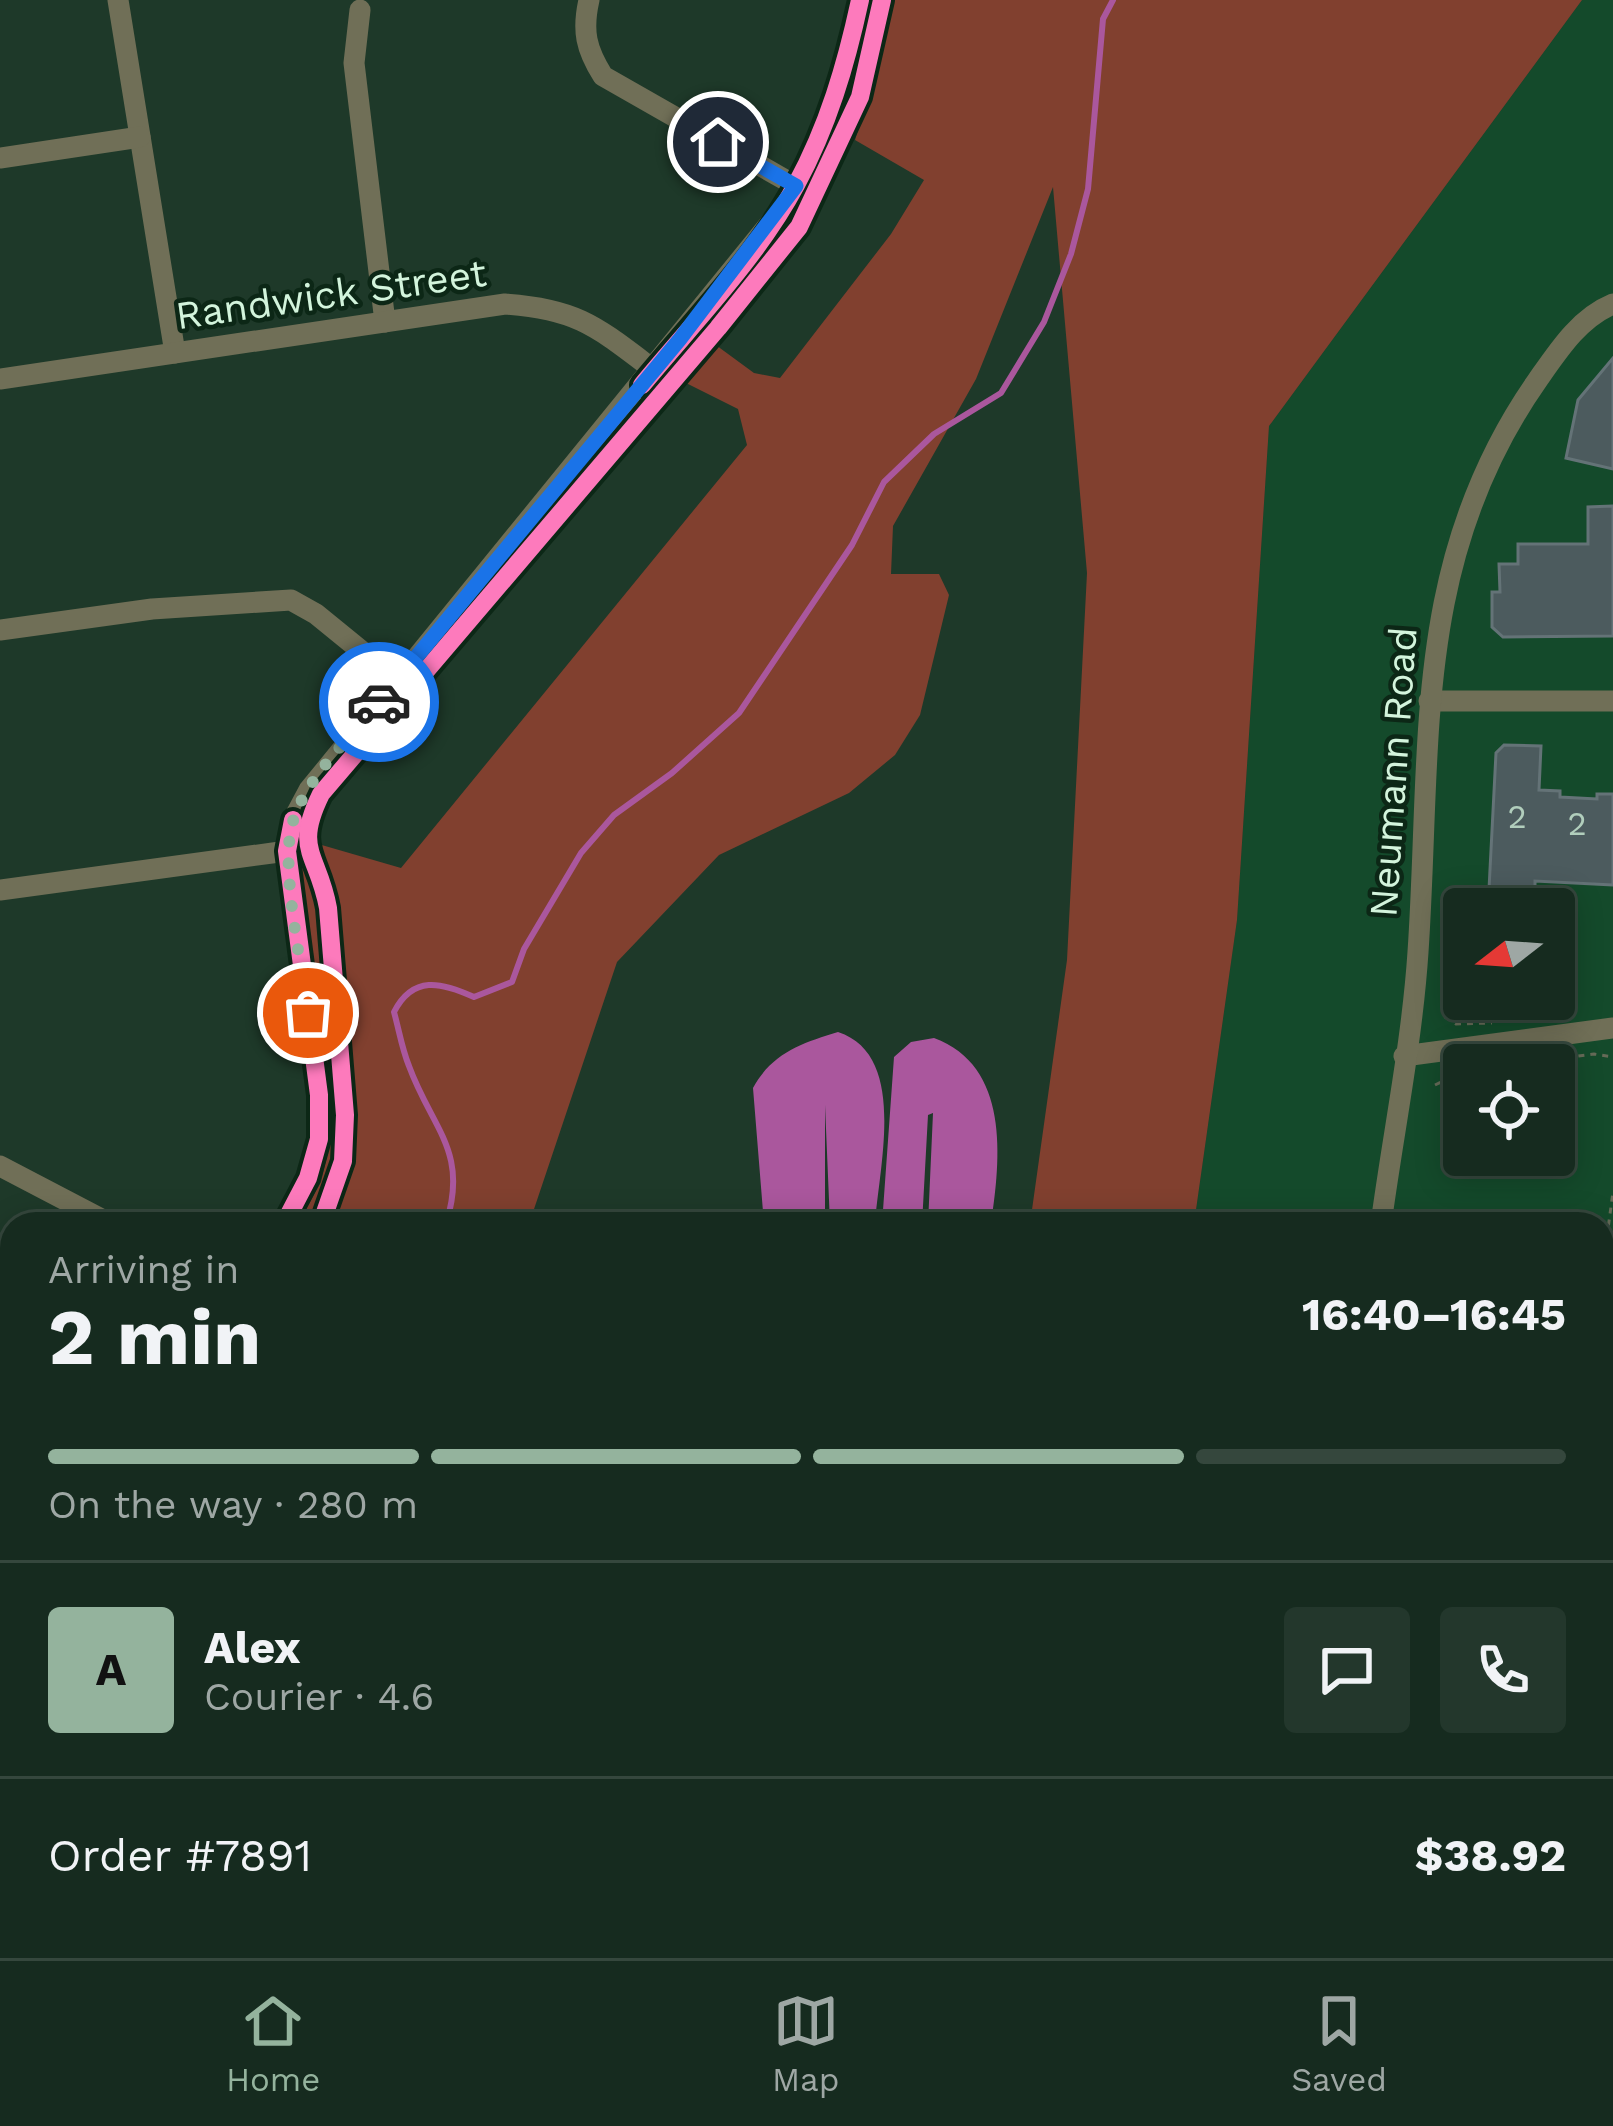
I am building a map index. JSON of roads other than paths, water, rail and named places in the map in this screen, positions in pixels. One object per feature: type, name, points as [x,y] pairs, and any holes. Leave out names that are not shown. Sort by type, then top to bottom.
[{"type":"street","points":[[118,0],[175,353]]},
{"type":"street","points":[[590,0],[584,22],[587,52],[603,76],[796,186]]},
{"type":"street","points":[[290,1212],[308,1178],[319,1139],[319,1095],[287,851],[293,820],[308,790],[756,244],[796,186],[840,85],[860,0]]},
{"type":"street","points":[[360,10],[354,63],[385,322]]},
{"type":"street","points":[[0,158],[140,137]]},
{"type":"street","name":"Randwick Street","points":[[0,379],[505,304],[552,308],[592,323],[654,370]]},
{"type":"street","name":"Neumann Road","points":[[1383,1212],[1418,957],[1429,701],[1447,578],[1484,474],[1528,393],[1586,320],[1613,304]]},
{"type":"street","points":[[0,630],[152,609],[291,600],[316,614],[397,680]]},
{"type":"street","points":[[1429,701],[1613,701]]},
{"type":"street","points":[[0,890],[287,851]]},
{"type":"street","points":[[1404,1056],[1613,1028]]},
{"type":"street","points":[[0,1166],[89,1212]]},
{"type":"waterway","points":[[449,1212],[450,1159],[409,1066],[394,1012],[419,987],[439,985],[474,997],[512,982],[524,949],[581,853],[614,815],[672,773],[739,713],[852,545],[884,482],[934,434],[1001,393],[1044,322],[1071,254],[1088,189],[1103,19],[1113,0]]}]
